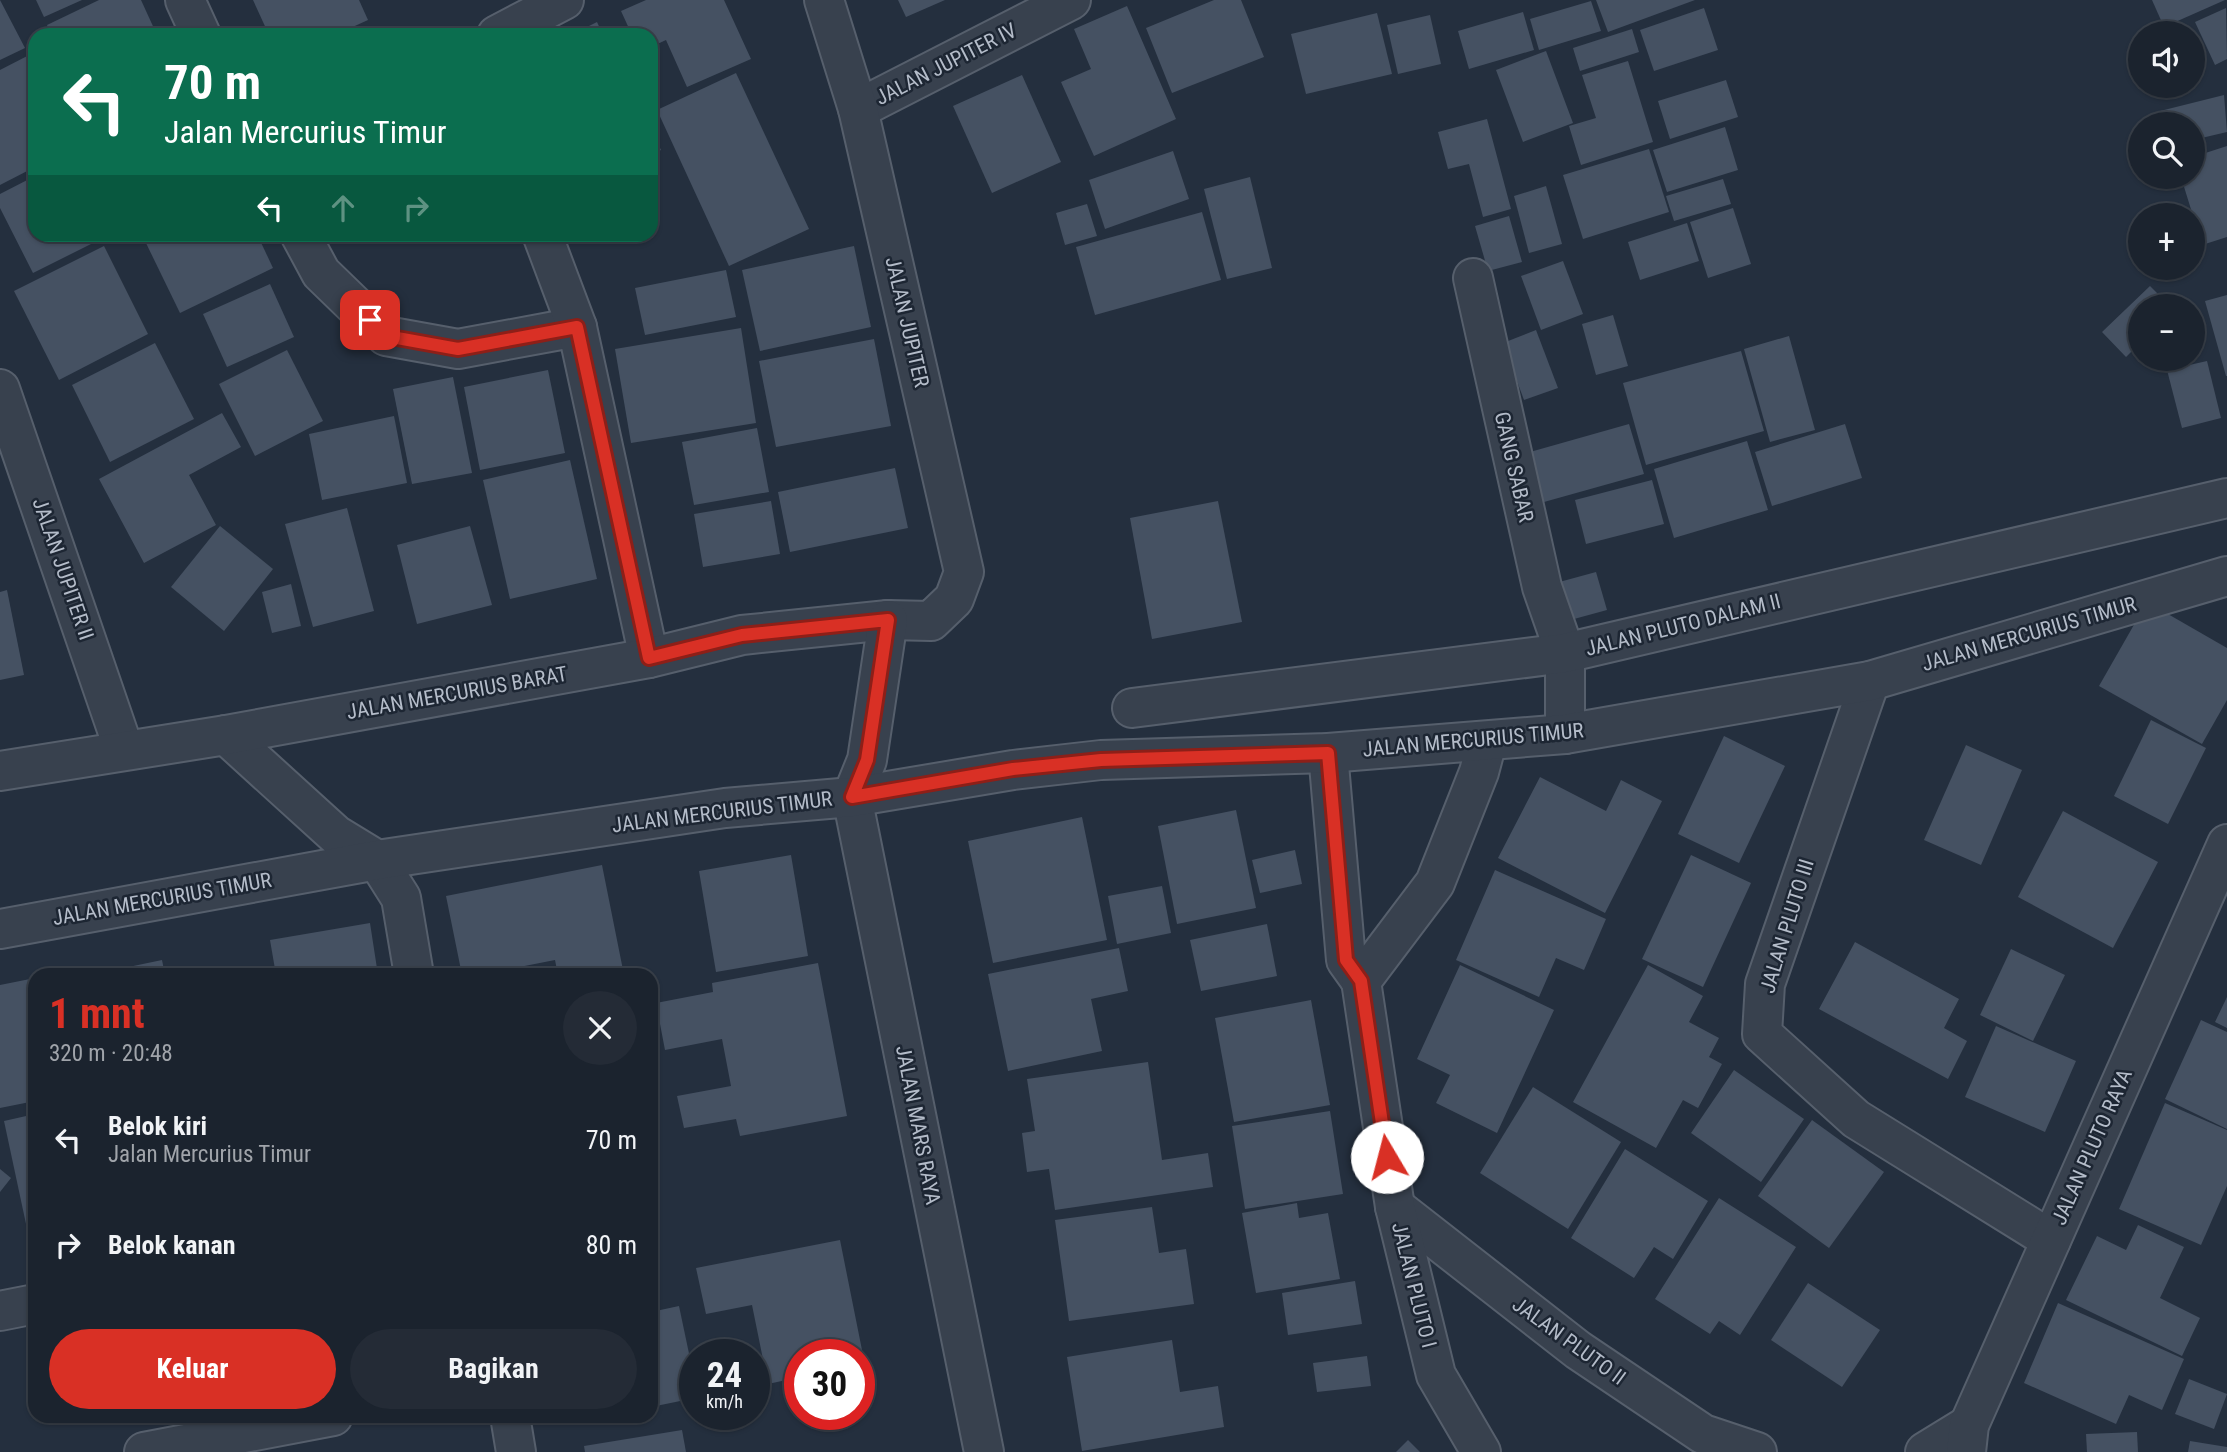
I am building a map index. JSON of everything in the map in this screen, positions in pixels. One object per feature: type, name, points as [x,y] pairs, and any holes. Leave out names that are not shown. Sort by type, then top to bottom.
[{"type":"street","points":[[185,0],[198,28]]},
{"type":"street","points":[[510,28],[564,0]]},
{"type":"street","name":"JALAN JUPITER","points":[[824,0],[858,109],[964,572],[954,599],[930,621],[901,621]]},
{"type":"street","name":"JALAN JUPITER IV","points":[[858,109],[1072,0]]},
{"type":"street","points":[[304,242],[321,273],[386,336],[458,349],[577,327]]},
{"type":"street","points":[[545,242],[577,327],[649,658]]},
{"type":"street","name":"GANG SABAR","points":[[1472,278],[1542,587],[1565,653],[1565,734]]},
{"type":"street","name":"JALAN JUPITER II","points":[[0,389],[124,750]]},
{"type":"street","name":"JALAN PLUTO DALAM II","points":[[1132,708],[1565,653],[2227,498]]},
{"type":"street","name":"JALAN MERCURIUS TIMUR","points":[[0,929],[377,860],[725,808],[852,797],[1013,769],[1101,760],[1328,753],[1565,734],[1870,681],[2227,576]]},
{"type":"street","points":[[852,797],[867,760],[901,621]]},
{"type":"street","name":"JALAN MERCURIUS BARAT","points":[[0,771],[226,735],[649,658],[742,635],[901,621]]},
{"type":"street","name":"JALAN PLUTO III","points":[[1870,681],[1765,984],[1762,1034],[1856,1119],[2051,1240]]},
{"type":"street","points":[[226,735],[335,835],[377,860],[401,898],[413,968]]},
{"type":"street","points":[[1361,981],[1435,883],[1479,772],[1487,742]]},
{"type":"street","name":"JALAN PLUTO I","points":[[1328,753],[1346,960],[1361,981],[1395,1207],[1436,1375],[1481,1452]]},
{"type":"street","name":"JALAN MARS RAYA","points":[[852,797],[984,1452]]},
{"type":"street","name":"JALAN PLUTO RAYA","points":[[1967,1438],[2051,1240],[2227,844]]},
{"type":"street","name":"JALAN PLUTO II","points":[[1395,1207],[1589,1358],[1703,1434],[1757,1452]]},
{"type":"street","points":[[0,1311],[28,1305]]},
{"type":"street","points":[[144,1452],[296,1423]]},
{"type":"street","points":[[511,1423],[516,1452]]},
{"type":"street","points":[[1925,1452],[1967,1438]]},
{"type":"building","points":[[0,0],[25,48],[0,60]]},
{"type":"building","points":[[36,0],[82,0],[44,17]]},
{"type":"building","points":[[99,0],[141,0],[154,28],[48,28],[47,25]]},
{"type":"building","points":[[253,0],[359,0],[368,20],[350,28],[266,28]]},
{"type":"building","points":[[646,0],[724,0],[751,59],[687,87],[666,40],[658,44],[658,28],[629,28],[621,11]]},
{"type":"building","points":[[898,0],[945,0],[906,17]]},
{"type":"building","points":[[1214,0],[1241,0],[1264,57],[1172,93],[1146,28]]},
{"type":"building","points":[[1596,0],[1695,0],[1608,32]]},
{"type":"building","points":[[2152,0],[2225,0],[2178,21],[2161,21]]},
{"type":"building","points":[[1591,1],[1601,31],[1539,50],[1530,19]]},
{"type":"building","points":[[1127,6],[1176,119],[1094,156],[1061,82],[1091,69],[1074,29]]},
{"type":"building","points":[[1704,8],[1718,50],[1654,71],[1640,30]]},
{"type":"building","points":[[2226,8],[2227,59],[2215,65],[2205,44],[2205,21],[2197,21]]},
{"type":"building","points":[[1523,12],[1534,50],[1469,69],[1458,31]]},
{"type":"building","points":[[1377,13],[1392,74],[1306,94],[1291,34]]},
{"type":"building","points":[[1430,15],[1441,64],[1398,74],[1387,25]]},
{"type":"building","points":[[597,22],[600,28],[585,28]]},
{"type":"building","points":[[1632,29],[1639,52],[1580,71],[1573,48]]},
{"type":"building","points":[[1546,51],[1573,123],[1523,142],[1496,70]]},
{"type":"building","points":[[28,56],[28,171],[0,185],[0,70]]},
{"type":"building","points":[[1628,61],[1653,142],[1581,165],[1569,126],[1596,118],[1582,75]]},
{"type":"building","points":[[736,73],[809,229],[729,266],[658,110]]},
{"type":"building","points":[[1022,75],[1061,162],[992,193],[953,106]]},
{"type":"building","points":[[1726,80],[1738,117],[1670,139],[1658,101]]},
{"type":"building","points":[[2224,95],[2227,132],[2205,137],[2205,112],[2160,111]]},
{"type":"building","points":[[1487,119],[1511,209],[1483,217],[1469,164],[1448,169],[1438,132]]},
{"type":"building","points":[[1725,127],[1738,170],[1667,192],[1653,150]]},
{"type":"building","points":[[2227,146],[2227,237],[2205,244],[2205,203],[2189,203],[2185,189],[2205,189],[2205,153]]},
{"type":"building","points":[[1649,149],[1669,212],[1583,239],[1563,175]]},
{"type":"building","points":[[1173,151],[1189,199],[1105,229],[1089,180]]},
{"type":"building","points":[[1250,177],[1272,268],[1227,279],[1204,189]]},
{"type":"building","points":[[1723,179],[1731,204],[1674,221],[1666,196]]},
{"type":"building","points":[[28,180],[28,242],[95,242],[33,273],[0,208],[0,194]]},
{"type":"building","points":[[1546,186],[1562,244],[1529,253],[1514,196]]},
{"type":"building","points":[[1087,204],[1097,236],[1065,245],[1056,213]]},
{"type":"building","points":[[1733,208],[1751,264],[1708,278],[1690,222]]},
{"type":"building","points":[[1202,212],[1221,280],[1095,315],[1076,247]]},
{"type":"building","points":[[1509,216],[1522,262],[1488,271],[1475,226]]},
{"type":"building","points":[[1687,223],[1699,261],[1640,280],[1628,242]]},
{"type":"building","points":[[145,242],[261,242],[273,268],[180,313]]},
{"type":"building","points":[[104,246],[148,334],[59,380],[14,291]]},
{"type":"building","points":[[854,246],[871,327],[760,351],[742,270]]},
{"type":"building","points":[[1563,261],[1583,314],[1541,330],[1521,276]]},
{"type":"building","points":[[726,270],[736,317],[645,335],[635,288]]},
{"type":"building","points":[[270,284],[294,337],[227,367],[203,314]]},
{"type":"building","points":[[2150,286],[2158,294],[2142,294]]},
{"type":"building","points":[[2227,295],[2227,376],[2226,376],[2205,301]]},
{"type":"building","points":[[2128,307],[2126,357],[2102,332]]},
{"type":"building","points":[[1613,315],[1628,366],[1596,375],[1582,324]]},
{"type":"building","points":[[741,328],[756,423],[631,443],[615,349]]},
{"type":"building","points":[[1536,330],[1558,388],[1524,400],[1503,343]]},
{"type":"building","points":[[1789,336],[1815,430],[1770,442],[1744,349]]},
{"type":"building","points":[[874,339],[891,426],[776,447],[759,361]]},
{"type":"building","points":[[155,343],[194,419],[110,462],[72,385]]},
{"type":"building","points":[[287,350],[323,421],[255,456],[219,384]]},
{"type":"building","points":[[1741,351],[1764,431],[1646,465],[1623,383]]},
{"type":"building","points":[[2205,361],[2221,418],[2182,428],[2167,371],[2205,371]]},
{"type":"building","points":[[548,370],[565,453],[480,470],[464,387]]},
{"type":"building","points":[[453,377],[472,473],[412,484],[393,389]]},
{"type":"building","points":[[222,413],[241,447],[189,475],[216,525],[144,563],[99,479]]},
{"type":"building","points":[[394,416],[407,483],[322,500],[309,434]]},
{"type":"building","points":[[1629,424],[1644,474],[1544,502],[1530,452]]},
{"type":"building","points":[[1845,424],[1862,478],[1772,506],[1755,452]]},
{"type":"building","points":[[757,428],[769,492],[694,505],[682,442]]},
{"type":"building","points":[[1747,441],[1768,510],[1674,538],[1654,469]]},
{"type":"building","points":[[570,460],[597,579],[510,599],[483,480]]},
{"type":"building","points":[[895,468],[908,528],[790,552],[778,492]]},
{"type":"building","points":[[1652,480],[1664,524],[1586,544],[1575,500]]},
{"type":"building","points":[[771,501],[780,554],[703,567],[694,514]]},
{"type":"building","points":[[1218,501],[1242,622],[1152,639],[1130,518]]},
{"type":"building","points":[[347,508],[374,611],[313,627],[285,524]]},
{"type":"building","points":[[220,526],[273,569],[224,631],[171,587]]},
{"type":"building","points":[[470,526],[492,605],[417,624],[397,545]]},
{"type":"building","points":[[1596,572],[1607,610],[1563,622],[1552,584]]},
{"type":"building","points":[[291,584],[301,626],[272,633],[262,592]]},
{"type":"building","points":[[7,590],[24,675],[0,680],[0,592]]},
{"type":"building","points":[[2147,602],[2227,648],[2227,700],[2202,744],[2099,686]]},
{"type":"building","points":[[2151,720],[2206,748],[2168,824],[2114,796]]},
{"type":"building","points":[[1724,736],[1785,766],[1739,863],[1678,834]]},
{"type":"building","points":[[1966,745],[2022,770],[1981,865],[1924,840]]},
{"type":"building","points":[[1540,777],[1606,811],[1621,780],[1662,801],[1605,913],[1498,858]]},
{"type":"building","points":[[1236,810],[1256,908],[1177,924],[1158,826]]},
{"type":"building","points":[[2063,811],[2158,862],[2113,948],[2018,897]]},
{"type":"building","points":[[1082,817],[1107,940],[993,963],[968,841]]},
{"type":"building","points":[[1295,850],[1302,884],[1260,893],[1252,860]]},
{"type":"building","points":[[791,855],[808,956],[716,972],[699,871]]},
{"type":"building","points":[[1691,855],[1751,883],[1703,987],[1642,959]]},
{"type":"building","points":[[602,865],[623,968],[557,968],[555,960],[514,968],[461,968],[446,896]]},
{"type":"building","points":[[1495,870],[1606,919],[1584,970],[1556,958],[1539,997],[1456,960]]},
{"type":"building","points":[[1162,886],[1171,933],[1117,944],[1108,896]]},
{"type":"building","points":[[370,923],[377,968],[275,968],[270,940]]},
{"type":"building","points":[[1267,924],[1277,976],[1201,991],[1190,940]]},
{"type":"building","points":[[1855,942],[1959,999],[1944,1028],[1967,1041],[1948,1079],[1819,1009]]},
{"type":"building","points":[[1119,948],[1128,991],[1091,999],[1102,1051],[1008,1071],[988,974]]},
{"type":"building","points":[[2011,949],[2065,975],[2033,1041],[1980,1015]]},
{"type":"building","points":[[162,960],[164,968],[124,968]]},
{"type":"building","points":[[818,963],[847,1116],[740,1136],[736,1119],[684,1128],[677,1096],[731,1086],[722,1039],[665,1050],[658,1003],[713,992],[712,983]]},
{"type":"building","points":[[1460,965],[1554,1010],[1497,1133],[1436,1103],[1450,1075],[1417,1059]]},
{"type":"building","points":[[1648,965],[1703,996],[1689,1022],[1719,1038],[1709,1057],[1722,1064],[1698,1108],[1683,1100],[1656,1148],[1573,1102]]},
{"type":"building","points":[[28,979],[28,1102],[0,1108],[0,985]]},
{"type":"building","points":[[2227,997],[2227,1028],[2215,1022]]},
{"type":"building","points":[[1311,1000],[1330,1105],[1234,1122],[1215,1018]]},
{"type":"building","points":[[2201,1020],[2227,1032],[2227,1129],[2165,1099]]},
{"type":"building","points":[[1996,1026],[2076,1061],[2045,1132],[1965,1097]]},
{"type":"building","points":[[1148,1062],[1162,1160],[1208,1153],[1213,1187],[1055,1210],[1049,1169],[1027,1172],[1022,1133],[1035,1131],[1027,1079]]},
{"type":"building","points":[[1734,1070],[1804,1119],[1761,1182],[1691,1133]]},
{"type":"building","points":[[1533,1087],[1621,1142],[1568,1229],[1480,1173]]},
{"type":"building","points":[[2165,1103],[2227,1130],[2227,1186],[2201,1245],[2119,1209]]},
{"type":"building","points":[[1330,1111],[1343,1194],[1245,1209],[1232,1126]]},
{"type":"building","points":[[28,1116],[28,1233],[4,1121]]},
{"type":"building","points":[[1812,1120],[1884,1172],[1829,1248],[1758,1196]]},
{"type":"building","points":[[1625,1149],[1708,1201],[1673,1259],[1654,1247],[1634,1278],[1571,1238]]},
{"type":"building","points":[[0,1169],[11,1178],[0,1192]]},
{"type":"building","points":[[1719,1198],[1796,1247],[1740,1335],[1719,1321],[1710,1334],[1655,1299]]},
{"type":"building","points":[[1297,1203],[1299,1218],[1328,1213],[1340,1279],[1256,1293],[1242,1213]]},
{"type":"building","points":[[1152,1207],[1159,1253],[1186,1249],[1194,1304],[1069,1321],[1055,1220]]},
{"type":"building","points":[[2138,1225],[2184,1247],[2160,1298],[2200,1318],[2182,1356],[2066,1300],[2097,1236],[2126,1250]]},
{"type":"building","points":[[840,1240],[860,1339],[784,1339],[784,1380],[770,1384],[770,1339],[759,1339],[752,1305],[706,1314],[696,1268]]},
{"type":"building","points":[[1355,1281],[1362,1324],[1288,1335],[1282,1293]]},
{"type":"building","points":[[1808,1283],[1880,1330],[1842,1387],[1771,1340]]},
{"type":"building","points":[[2058,1303],[2184,1359],[2162,1410],[2129,1395],[2116,1424],[2024,1383]]},
{"type":"building","points":[[679,1306],[686,1339],[679,1339],[679,1401],[658,1406],[658,1310]]},
{"type":"building","points":[[1172,1340],[1180,1392],[1218,1386],[1224,1427],[1082,1451],[1067,1357]]},
{"type":"building","points":[[1367,1356],[1371,1386],[1317,1392],[1313,1363]]},
{"type":"building","points":[[2189,1379],[2227,1394],[2214,1429],[2175,1414]]},
{"type":"building","points":[[682,1430],[686,1452],[585,1452],[584,1446]]},
{"type":"building","points":[[2137,1432],[2138,1452],[2087,1452],[2086,1434]]},
{"type":"building","points":[[1408,1440],[1420,1452],[1396,1452]]},
{"type":"building","points":[[2190,1441],[2227,1447],[2227,1452],[2188,1452]]},
{"type":"route","points":[[370,320],[386,336],[458,349],[577,327],[649,658],[742,635],[888,620],[867,760],[852,797],[1013,769],[1101,760],[1328,753],[1346,960],[1361,981],[1387,1157]]}]
